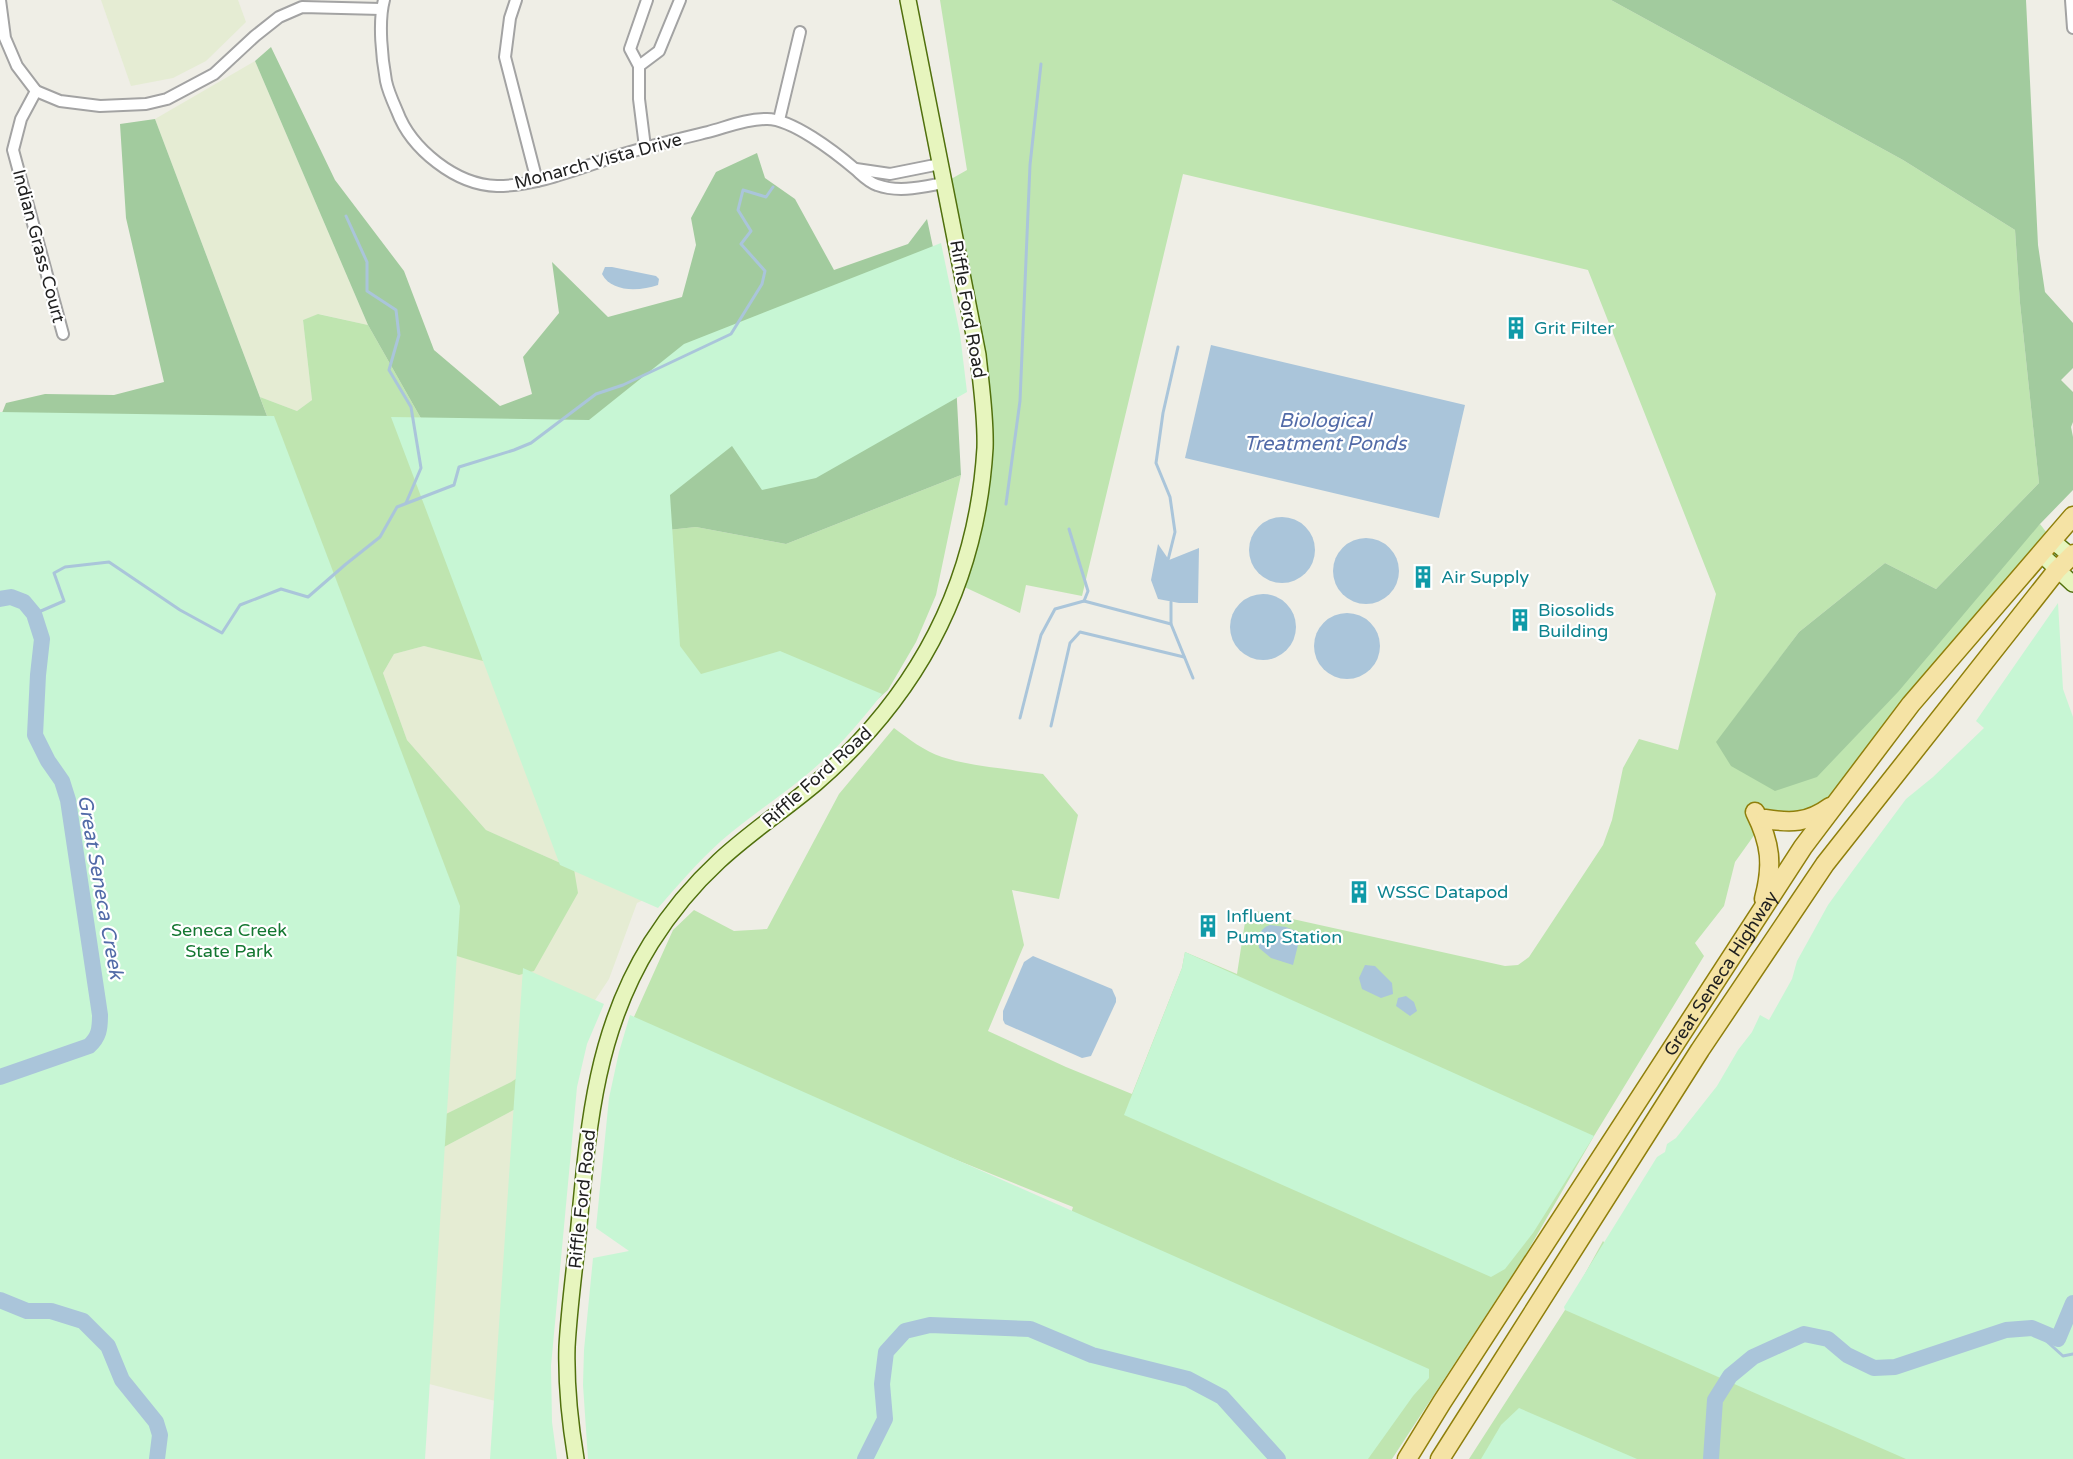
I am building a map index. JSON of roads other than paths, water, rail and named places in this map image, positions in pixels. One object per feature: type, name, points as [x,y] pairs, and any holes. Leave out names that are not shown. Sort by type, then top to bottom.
[{"type":"main road","name":"Great Seneca Highway","points":[[1407,1459],[1803,847],[1911,704],[2073,516]]},
{"type":"main road","name":"Great Seneca Highway","points":[[1440,1459],[1700,1050],[1825,864],[2057,570],[2072,556]]},
{"type":"main road","points":[[1760,914],[1769,879],[1770,863],[1767,839],[1760,816],[1787,822],[1799,822],[1825,811],[1836,803]]},
{"type":"street","points":[[0,0],[5,38],[17,66],[36,91],[60,101],[100,106],[146,104],[167,99],[214,74],[279,17],[302,7],[383,4]]},
{"type":"street","points":[[516,0],[510,18],[505,57],[537,181]]},
{"type":"street","points":[[645,147],[639,99],[639,66],[630,49],[647,0]]},
{"type":"street","points":[[639,66],[659,51],[680,0]]},
{"type":"street","name":"Riffle Ford Road","points":[[576,1459],[570,1424],[567,1349],[587,1138],[599,1067],[611,1024],[629,981],[652,941],[690,890],[720,860],[817,782],[883,716],[911,677],[944,617],[967,554],[976,518],[985,446],[978,355],[908,0]]},
{"type":"street","points":[[2072,2],[2073,28]]},
{"type":"street","name":"Monarch Vista Drive","points":[[383,4],[386,83],[401,122],[414,142],[435,162],[465,178],[494,186],[537,181],[645,147],[764,119],[780,120],[803,131],[875,185],[893,189],[944,183]]},
{"type":"street","points":[[780,120],[800,32]]},
{"type":"street","name":"Indian Grass Court","points":[[36,91],[21,119],[12,150],[63,334]]},
{"type":"street","name":"Monarch Vista Drive","points":[[856,169],[890,174],[940,164]]},
{"type":"street","points":[[2047,547],[2072,556]]},
{"type":"street","points":[[2047,547],[2057,570],[2073,584]]},
{"type":"water","points":[[605,267],[656,276],[659,279],[658,285],[627,289],[612,285],[602,274]]},
{"type":"water","name":"Biological Treatment Ponds","points":[[1211,345],[1465,405],[1439,518],[1185,458]]},
{"type":"water","points":[[1282,517],[1295,519],[1305,527],[1313,537],[1315,550],[1313,563],[1305,573],[1295,581],[1282,583],[1269,581],[1259,573],[1251,563],[1249,550],[1251,537],[1259,527],[1269,519]]},
{"type":"water","points":[[1366,538],[1379,540],[1389,548],[1397,558],[1399,571],[1397,584],[1389,594],[1379,602],[1366,604],[1353,602],[1343,594],[1335,584],[1333,571],[1335,558],[1343,548],[1353,540]]},
{"type":"water","points":[[1158,544],[1169,560],[1199,548],[1198,603],[1179,603],[1158,599],[1151,580]]},
{"type":"water","points":[[1263,594],[1276,597],[1286,604],[1293,614],[1296,627],[1293,640],[1286,650],[1276,657],[1263,660],[1250,657],[1240,650],[1233,640],[1230,627],[1233,614],[1240,604],[1250,597]]},
{"type":"water","points":[[1347,613],[1360,616],[1370,623],[1377,633],[1380,646],[1377,659],[1370,669],[1360,676],[1347,679],[1334,676],[1324,669],[1317,659],[1314,646],[1317,633],[1324,623],[1334,616]]},
{"type":"water","points":[[1266,926],[1286,927],[1301,933],[1293,965],[1271,958],[1259,948],[1260,934]]},
{"type":"water","points":[[1033,956],[1112,989],[1116,1002],[1091,1056],[1082,1058],[1005,1024],[1003,1011],[1024,962]]},
{"type":"water","points":[[1365,965],[1375,966],[1392,983],[1393,994],[1381,998],[1362,989],[1359,978]]},
{"type":"water","points":[[1406,996],[1414,1002],[1417,1011],[1410,1016],[1396,1006],[1398,998]]},
{"type":"waterway","points":[[1006,504],[1020,401],[1030,165],[1041,64]]},
{"type":"waterway","points":[[34,614],[64,601],[54,573],[65,567],[109,562],[180,610],[222,633],[240,605],[281,589],[308,597],[380,537],[397,507],[454,485],[459,467],[531,443],[596,394],[623,385],[731,334],[762,284],[765,271],[741,244],[751,231],[738,210],[743,190],[766,197],[773,187]]},
{"type":"waterway","points":[[346,216],[367,262],[367,291],[396,310],[399,335],[389,370],[411,407],[421,468],[406,503]]},
{"type":"waterway","points":[[1168,560],[1175,532],[1170,497],[1156,463],[1163,413],[1178,347]]},
{"type":"waterway","points":[[1069,529],[1088,591],[1084,601]]},
{"type":"waterway","name":"Great Seneca Creek","points":[[0,599],[11,597],[24,602],[34,614],[42,639],[35,735],[48,761],[62,781],[68,800],[100,1015],[98,1032],[89,1046],[0,1077]]},
{"type":"waterway","points":[[1020,718],[1041,635],[1055,609],[1084,601],[1171,624]]},
{"type":"waterway","points":[[1171,602],[1171,624],[1193,678]]},
{"type":"waterway","points":[[1051,726],[1070,643],[1080,632],[1184,657]]},
{"type":"waterway","name":"Great Seneca Creek","points":[[0,1300],[27,1311],[51,1311],[83,1321],[108,1346],[122,1380],[156,1422],[160,1435],[157,1459]]},
{"type":"waterway","name":"Great Seneca Creek","points":[[1711,1459],[1715,1400],[1730,1376],[1753,1357],[1804,1334],[1828,1339],[1847,1355],[1874,1368],[1895,1367],[2006,1330],[2032,1328],[2058,1339],[2073,1303]]},
{"type":"waterway","name":"Great Seneca Creek","points":[[865,1459],[885,1419],[882,1384],[886,1352],[905,1331],[930,1325],[1030,1329],[1092,1355],[1188,1379],[1222,1397],[1278,1459]]},
{"type":"waterway","name":"Great Seneca Creek","points":[[2032,1328],[2063,1356],[2073,1354]]},
{"type":"place","name":"Grit Filter","points":[[1516,328]]},
{"type":"place","name":"Air Supply","points":[[1423,577]]},
{"type":"place","name":"Biosolids Building","points":[[1520,620]]},
{"type":"place","name":"WSSC Datapod","points":[[1359,892]]},
{"type":"place","name":"Influent Pump Station","points":[[1208,926]]},
{"type":"park label","name":"Seneca Creek State Park","points":[[229,940]]}]
